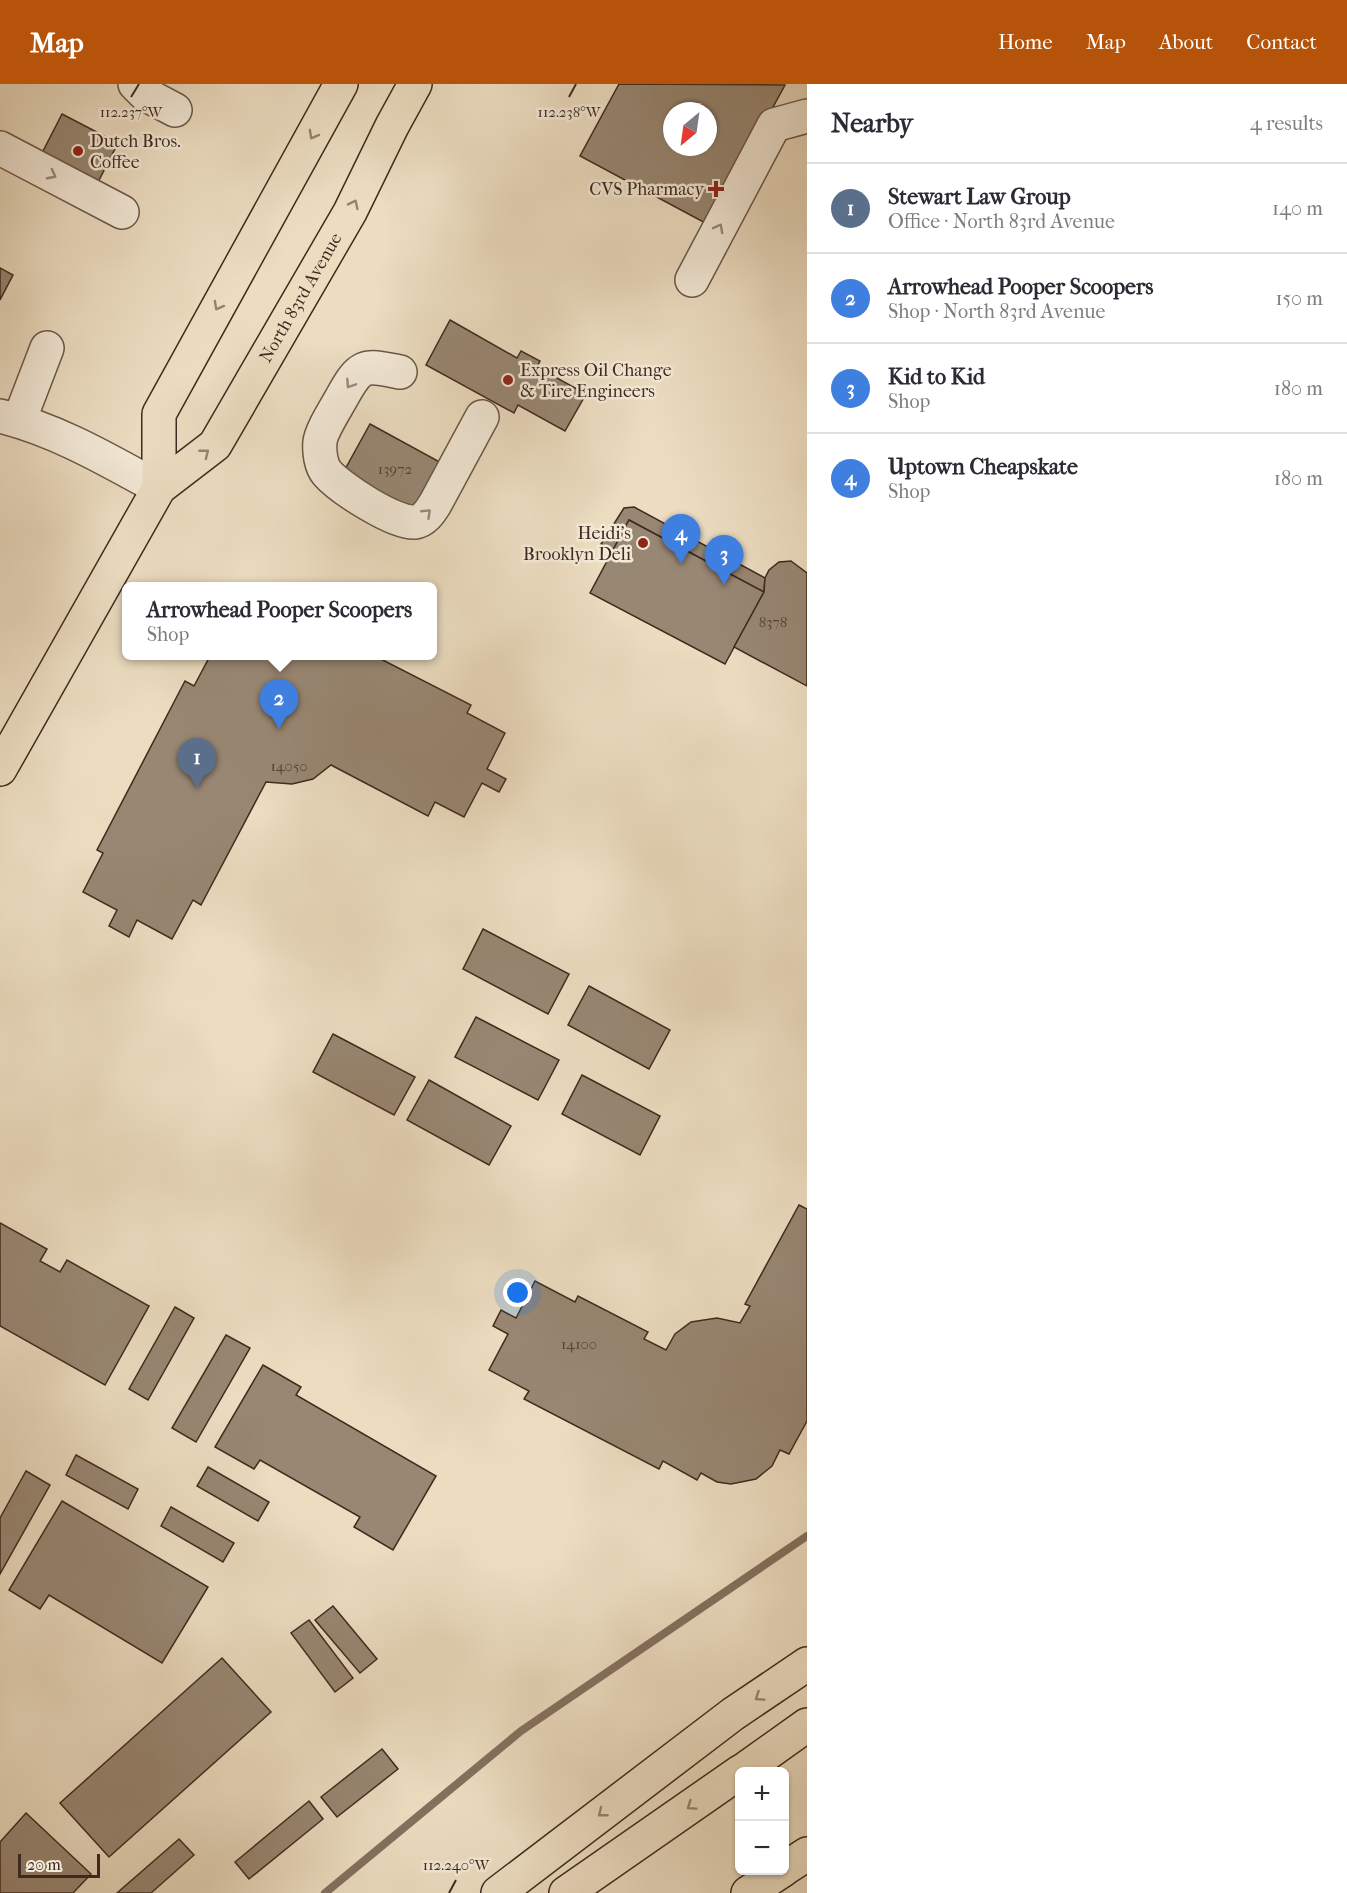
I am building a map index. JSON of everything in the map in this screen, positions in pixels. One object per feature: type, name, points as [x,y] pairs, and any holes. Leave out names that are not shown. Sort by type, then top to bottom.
[{"type":"main road","name":"North 83rd Avenue","points":[[159,488],[159,414],[341,84]]},
{"type":"main road","name":"North 83rd Avenue","points":[[0,769],[159,488],[215,445],[350,212],[415,84]]},
{"type":"main road","points":[[498,1893],[715,1727],[807,1664]]},
{"type":"main road","points":[[747,1767],[807,1725]]},
{"type":"main road","points":[[566,1893],[735,1775]]},
{"type":"main road","points":[[789,1867],[807,1854]]},
{"type":"main road","points":[[748,1893],[776,1875]]},
{"type":"street","points":[[135,84],[145,94],[176,110]]},
{"type":"street","points":[[692,280],[774,125],[807,116]]},
{"type":"street","points":[[0,148],[122,212]]},
{"type":"street","points":[[47,348],[10,419],[87,449],[159,488]]},
{"type":"street","points":[[400,372],[370,366],[360,370],[350,383],[320,440],[320,455],[326,472],[344,489],[384,512],[404,521],[416,522],[426,516],[435,504],[482,417]]},
{"type":"building","name":"CVS Pharmacy","points":[[619,84],[785,85],[709,225],[580,156]]},
{"type":"building","name":"Dutch Bros. Coffee","points":[[62,114],[118,143],[95,188],[39,159]]},
{"type":"building","points":[[0,268],[13,275],[0,300]]},
{"type":"building","name":"Express Oil Change & Tire Engineers","points":[[450,320],[517,358],[521,351],[540,361],[537,367],[586,394],[565,431],[518,405],[514,413],[426,365]]},
{"type":"building","points":[[370,424],[447,466],[419,515],[343,473]]},
{"type":"building","points":[[634,507],[765,578],[764,592],[629,520],[613,550],[601,544],[624,508]]},
{"type":"building","points":[[629,520],[764,592],[725,664],[590,593]]},
{"type":"building","points":[[791,561],[807,573],[807,686],[734,647],[764,592],[765,578],[769,570],[779,562]]},
{"type":"building","points":[[208,660],[383,660],[471,705],[467,713],[505,733],[487,769],[506,779],[499,792],[482,783],[464,817],[435,802],[428,816],[331,765],[313,779],[292,784],[266,782],[201,905],[193,900],[172,939],[137,920],[129,937],[109,926],[117,910],[83,892],[103,853],[97,850],[185,681],[194,686]]},
{"type":"building","points":[[483,929],[569,974],[548,1014],[463,969]]},
{"type":"building","points":[[589,986],[670,1030],[649,1069],[568,1025]]},
{"type":"building","points":[[476,1017],[559,1060],[538,1100],[455,1057]]},
{"type":"building","points":[[333,1034],[415,1077],[394,1115],[313,1072]]},
{"type":"building","points":[[582,1075],[660,1116],[640,1155],[562,1114]]},
{"type":"building","points":[[429,1080],[511,1126],[489,1165],[407,1120]]},
{"type":"building","points":[[799,1205],[807,1209],[807,1421],[789,1454],[780,1450],[772,1466],[756,1479],[731,1484],[717,1482],[701,1473],[697,1480],[663,1461],[659,1469],[524,1399],[529,1391],[489,1370],[508,1334],[493,1326],[501,1310],[516,1318],[535,1281],[575,1302],[578,1296],[648,1332],[644,1339],[666,1350],[675,1334],[691,1322],[717,1318],[740,1323],[750,1306],[745,1304]]},
{"type":"building","points":[[0,1223],[47,1249],[40,1261],[60,1272],[67,1260],[149,1306],[105,1385],[0,1326]]},
{"type":"building","points":[[175,1307],[194,1318],[148,1400],[129,1389]]},
{"type":"building","points":[[226,1335],[250,1348],[196,1442],[172,1428]]},
{"type":"building","points":[[263,1365],[301,1387],[296,1395],[436,1476],[393,1550],[354,1527],[360,1517],[260,1460],[254,1469],[215,1447]]},
{"type":"building","points":[[76,1455],[138,1489],[128,1509],[66,1475]]},
{"type":"building","points":[[208,1467],[269,1502],[258,1521],[197,1486]]},
{"type":"building","points":[[26,1471],[50,1485],[0,1574],[0,1518]]},
{"type":"building","points":[[62,1501],[208,1587],[162,1663],[49,1595],[40,1609],[9,1590]]},
{"type":"building","points":[[171,1507],[234,1543],[223,1562],[161,1526]]},
{"type":"building","points":[[333,1606],[377,1659],[360,1673],[315,1620]]},
{"type":"building","points":[[309,1620],[353,1678],[335,1692],[291,1633]]},
{"type":"building","points":[[222,1658],[271,1712],[109,1857],[60,1803]]},
{"type":"building","points":[[382,1749],[398,1769],[337,1817],[321,1797]]},
{"type":"building","points":[[309,1801],[323,1819],[249,1879],[235,1862]]},
{"type":"building","points":[[26,1813],[91,1874],[73,1893],[0,1893],[0,1842]]},
{"type":"building","points":[[179,1839],[194,1855],[151,1893],[117,1893]]},
{"type":"waterway","points":[[325,1893],[521,1731],[807,1536]]},
{"type":"place","name":"Dutch Bros. Coffee","points":[[78,151]]},
{"type":"place","name":"CVS Pharmacy","points":[[716,189]]},
{"type":"place","name":"Express Oil Change & Tire Engineers","points":[[508,380]]},
{"type":"place","name":"Heidi's Brooklyn Deli","points":[[643,543]]},
{"type":"place","name":"Uptown Cheapskate","points":[[681,564]]},
{"type":"place","name":"Kid to Kid","points":[[724,585]]},
{"type":"place","name":"Arrowhead Pooper Scoopers","points":[[279,729]]},
{"type":"place","name":"Stewart Law Group","points":[[197,788]]}]
